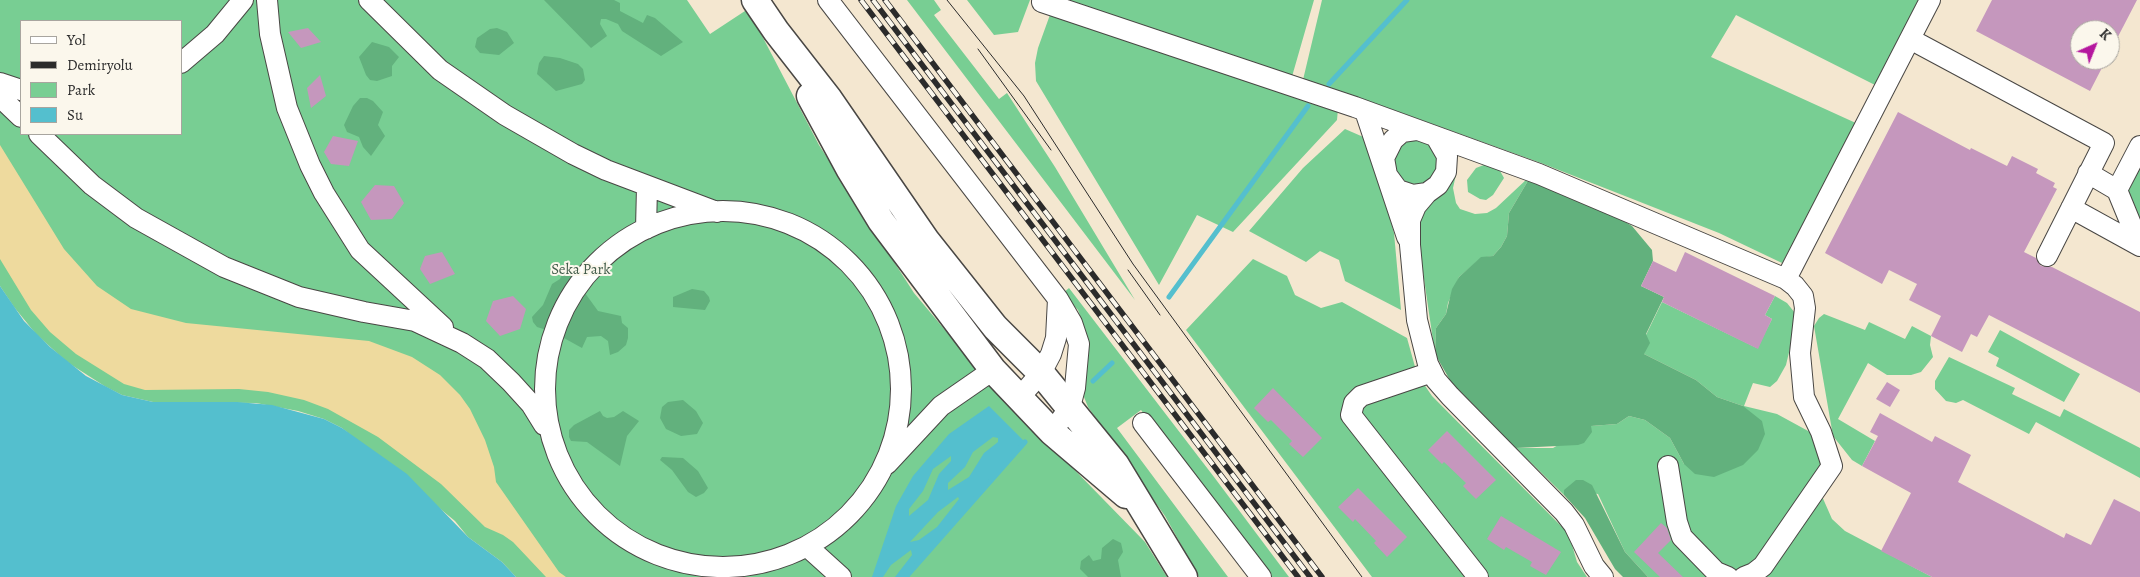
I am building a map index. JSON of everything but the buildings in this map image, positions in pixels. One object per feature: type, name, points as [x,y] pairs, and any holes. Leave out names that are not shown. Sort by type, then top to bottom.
[{"type":"main road","points":[[755,0],[776,31],[829,99],[932,247],[995,327],[1041,373],[1116,465],[1148,514],[1184,577]]},
{"type":"main road","points":[[776,31],[841,155],[881,221],[993,370],[1052,432],[1148,514]]},
{"type":"street","points":[[182,62],[215,34],[242,0]]},
{"type":"street","points":[[268,0],[270,34],[287,108],[310,165],[324,193],[360,250],[434,320],[462,343],[487,359],[523,394],[550,435],[569,476],[594,511],[632,542],[653,553],[695,567],[726,570],[764,565],[788,558],[809,548],[836,530],[858,508],[879,472],[894,432],[899,367],[894,343],[878,296],[846,258],[822,238],[786,221],[750,215],[724,214],[672,220],[646,229],[609,250],[589,267],[574,284],[562,305],[546,357],[544,398],[550,435]]},
{"type":"street","points":[[369,0],[430,61],[467,89],[573,154],[647,187],[724,214]]},
{"type":"street","points":[[828,0],[1058,299],[1072,322],[1079,344],[1075,388],[1070,408],[1052,432]]},
{"type":"street","points":[[1043,0],[1042,2],[1365,111],[1539,174],[1786,279],[1803,296],[1806,308],[1800,353],[1801,379],[1804,397],[1821,432],[1832,466],[1763,566],[1754,573],[1744,577]]},
{"type":"street","points":[[1786,279],[1930,0]]},
{"type":"street","points":[[1910,39],[2104,143],[2047,256]]},
{"type":"street","points":[[0,83],[20,90]]},
{"type":"street","points":[[0,97],[20,116]]},
{"type":"street","points":[[1365,111],[1410,244]]},
{"type":"street","points":[[1416,130],[1402,132],[1393,140],[1384,158],[1387,176],[1398,190],[1413,195],[1427,193]]},
{"type":"street","points":[[39,135],[92,185],[136,218],[224,267],[299,297],[364,312],[415,321],[462,343]]},
{"type":"street","points":[[1436,137],[1447,156],[1446,172],[1438,185],[1427,193],[1416,206],[1410,220],[1410,244],[1417,320],[1432,372],[1450,396],[1564,512],[1574,525],[1594,566],[1602,577]]},
{"type":"street","points":[[2117,190],[2140,146]]},
{"type":"street","points":[[2088,173],[2117,190],[2140,246]]},
{"type":"street","points":[[646,229],[647,187]]},
{"type":"street","points":[[2071,208],[2140,246]]},
{"type":"street","points":[[1019,398],[1041,373],[1056,338],[1058,299]]},
{"type":"street","points":[[879,472],[941,406],[993,370]]},
{"type":"street","points":[[1432,372],[1361,396],[1354,403],[1351,415],[1478,577]]},
{"type":"street","points":[[1143,423],[1261,577]]},
{"type":"street","points":[[1668,466],[1677,522],[1682,537],[1716,572],[1728,577]]},
{"type":"street","points":[[809,548],[841,577]]},
{"type":"green space","name":"Seka Park","points":[[0,0],[687,0],[710,34],[748,9],[819,145],[914,293],[961,349],[1019,413],[1145,542],[1167,577],[516,577],[502,562],[468,537],[455,521],[342,428],[324,419],[298,411],[256,403],[153,402],[122,395],[67,362],[36,334],[0,286]]},
{"type":"green space","points":[[544,0],[614,0],[620,3],[620,11],[643,23],[647,15],[655,18],[683,42],[661,56],[622,31],[618,24],[601,19],[600,24],[607,36],[591,48]]},
{"type":"green space","points":[[907,0],[934,0],[941,10],[934,15],[999,99],[1007,93],[1055,167],[1135,300]]},
{"type":"green space","points":[[967,0],[1030,0],[1018,32],[994,35]]},
{"type":"green space","points":[[1055,0],[1314,0],[1291,80]]},
{"type":"green space","points":[[1322,0],[1919,0],[1877,86],[1736,15],[1711,57],[1858,124],[1782,263],[1719,233],[1541,163],[1371,102],[1302,84]]},
{"type":"green space","points":[[1051,12],[1338,109],[1337,120],[1233,232],[1197,215],[1159,285],[1036,81],[1035,63],[1038,48]]},
{"type":"green space","points":[[497,28],[507,32],[514,43],[499,55],[480,53],[475,47],[477,38],[490,29]]},
{"type":"green space","points":[[372,42],[389,47],[399,57],[392,66],[392,76],[377,81],[370,80],[366,75],[359,57]]},
{"type":"green space","points":[[544,56],[560,58],[578,64],[583,69],[585,80],[582,84],[556,91],[537,74],[539,63]]},
{"type":"green space","points":[[360,98],[367,98],[373,101],[383,112],[378,125],[385,136],[371,156],[363,147],[359,137],[347,132],[344,125],[353,106]]},
{"type":"green space","points":[[1345,129],[1368,139],[1394,233],[1401,310],[1345,281],[1339,260],[1320,251],[1306,262],[1249,231],[1303,168]]},
{"type":"green space","points":[[1420,140],[1432,146],[1437,153],[1437,171],[1432,178],[1425,183],[1412,184],[1404,181],[1397,174],[1394,158],[1397,150],[1404,143]]},
{"type":"green space","points":[[1489,163],[1499,169],[1504,178],[1493,195],[1486,200],[1480,199],[1468,192],[1467,180],[1476,168]]},
{"type":"green space","points":[[2140,163],[2140,224],[2127,188]]},
{"type":"green space","points":[[1457,170],[1453,188],[1456,203],[1460,209],[1475,214],[1487,213],[1496,208],[1529,179],[1509,213],[1507,236],[1501,247],[1493,256],[1481,258],[1459,277],[1448,303],[1446,314],[1436,328],[1435,354],[1418,238],[1421,208],[1445,191]]},
{"type":"green space","points":[[1529,179],[1612,214],[1632,226],[1652,250],[1653,261],[1641,286],[1664,297],[1646,334],[1650,343],[1644,354],[1696,380],[1717,397],[1743,406],[1762,421],[1765,434],[1758,450],[1743,465],[1714,477],[1695,474],[1684,464],[1670,438],[1645,420],[1629,416],[1617,424],[1591,426],[1592,432],[1584,443],[1578,445],[1516,448],[1451,382],[1435,354],[1436,328],[1446,314],[1452,289],[1459,277],[1481,257],[1493,256],[1501,247],[1507,236],[1509,213]]},
{"type":"green space","points":[[1253,259],[1287,276],[1295,295],[1321,308],[1342,302],[1407,338],[1417,374],[1432,396],[1565,530],[1577,562],[1587,577],[1372,577],[1186,330]]},
{"type":"green space","points":[[564,270],[577,282],[598,311],[621,316],[622,323],[628,328],[628,338],[626,345],[618,352],[610,355],[608,341],[601,336],[587,337],[582,348],[553,332],[537,327],[533,322],[532,317],[543,305],[552,284],[560,279]]},
{"type":"green space","points":[[1069,288],[1289,577],[1269,577],[1141,410],[1117,428],[1228,577],[1199,577],[1165,516],[1088,407],[1084,397],[1087,351],[1085,330],[1078,310],[1062,294]]},
{"type":"green space","points":[[692,289],[704,291],[709,297],[710,301],[705,310],[673,307],[673,297]]},
{"type":"green space","points":[[1775,296],[1787,303],[1795,313],[1795,327],[1786,365],[1777,381],[1770,387],[1753,383],[1744,406],[1777,414],[1810,432],[1822,454],[1821,467],[1754,563],[1735,573],[1702,550],[1667,498],[1715,577],[1648,577],[1625,552],[1598,494],[1564,490],[1564,495],[1516,448],[1553,448],[1591,426],[1617,424],[1629,416],[1645,420],[1670,438],[1684,464],[1743,406],[1717,397],[1696,380],[1644,354],[1646,335],[1662,302],[1757,348],[1772,319],[1765,315]]},
{"type":"green space","points":[[1824,314],[1865,330],[1869,322],[1905,339],[1912,326],[1931,336],[1930,345],[1933,357],[1921,372],[1911,375],[1887,375],[1868,363],[1838,419],[1875,441],[1862,466],[1852,460],[1833,436],[1814,326]]},
{"type":"green space","points":[[2000,330],[2080,374],[2064,402],[1996,366],[1999,358],[1988,352]]},
{"type":"green space","points":[[1949,357],[2015,388],[2012,394],[2060,417],[2064,409],[2140,448],[2140,478],[2036,422],[2029,434],[1963,400],[1956,403],[1946,401],[1935,389],[1935,381]]},
{"type":"green space","points":[[683,400],[696,411],[703,423],[697,434],[681,436],[666,429],[660,418],[662,407],[668,402]]},
{"type":"green space","points":[[600,411],[607,418],[614,417],[623,411],[639,421],[627,436],[620,466],[587,442],[571,441],[569,437],[569,430],[574,425]]},
{"type":"green space","points":[[662,457],[683,458],[698,471],[708,488],[704,493],[696,497],[688,492],[672,470],[660,460]]},
{"type":"green space","points":[[1576,480],[1583,480],[1592,485],[1625,552],[1648,577],[1623,577],[1615,569],[1585,518],[1564,495],[1564,490]]},
{"type":"green space","points":[[1821,494],[1832,519],[1845,531],[1932,577],[1761,577]]},
{"type":"green space","points":[[1113,539],[1121,543],[1123,552],[1118,560],[1121,577],[1088,577],[1080,569],[1081,561],[1089,555],[1093,561],[1101,559],[1102,548]]},
{"type":"sand","points":[[0,145],[64,249],[97,286],[131,309],[186,323],[369,341],[412,357],[440,375],[460,395],[470,409],[485,440],[494,467],[496,482],[559,572],[566,577],[546,577],[513,542],[485,527],[441,484],[378,437],[328,409],[304,400],[268,392],[239,389],[145,390],[124,384],[76,354],[50,332],[31,310],[0,259]]},
{"type":"water","points":[[0,286],[24,321],[50,347],[86,376],[122,395],[153,402],[237,402],[272,405],[324,419],[342,428],[407,474],[468,537],[502,562],[516,577],[0,577]]},
{"type":"water","points":[[989,406],[1025,442],[906,577],[895,577],[912,555],[911,550],[891,565],[883,577],[872,577],[896,506],[913,476],[949,434]],"holes":[[[993,437],[998,438],[998,442],[984,453],[969,477],[948,490],[948,483],[965,467],[973,452]],[[951,456],[951,461],[939,474],[928,500],[909,516],[909,509],[923,491],[933,469]],[[958,497],[959,499],[937,527],[919,540],[910,542],[938,512]]]},
{"type":"waterway","points":[[1329,84],[1407,0]]},
{"type":"waterway","points":[[1169,297],[1308,106]]},
{"type":"waterway","points":[[1093,381],[1112,363]]},
{"type":"waterway","points":[[906,577],[1025,442]]},
{"type":"tram line","points":[[947,0],[1024,96],[1133,264],[1362,577]]},
{"type":"tram line","points":[[978,49],[1051,150]]},
{"type":"tram line","points":[[1128,270],[1160,315]]},
{"type":"railway","points":[[861,0],[1298,577]]},
{"type":"railway","points":[[873,0],[1310,577]]},
{"type":"railway","points":[[885,0],[1322,577]]}]
